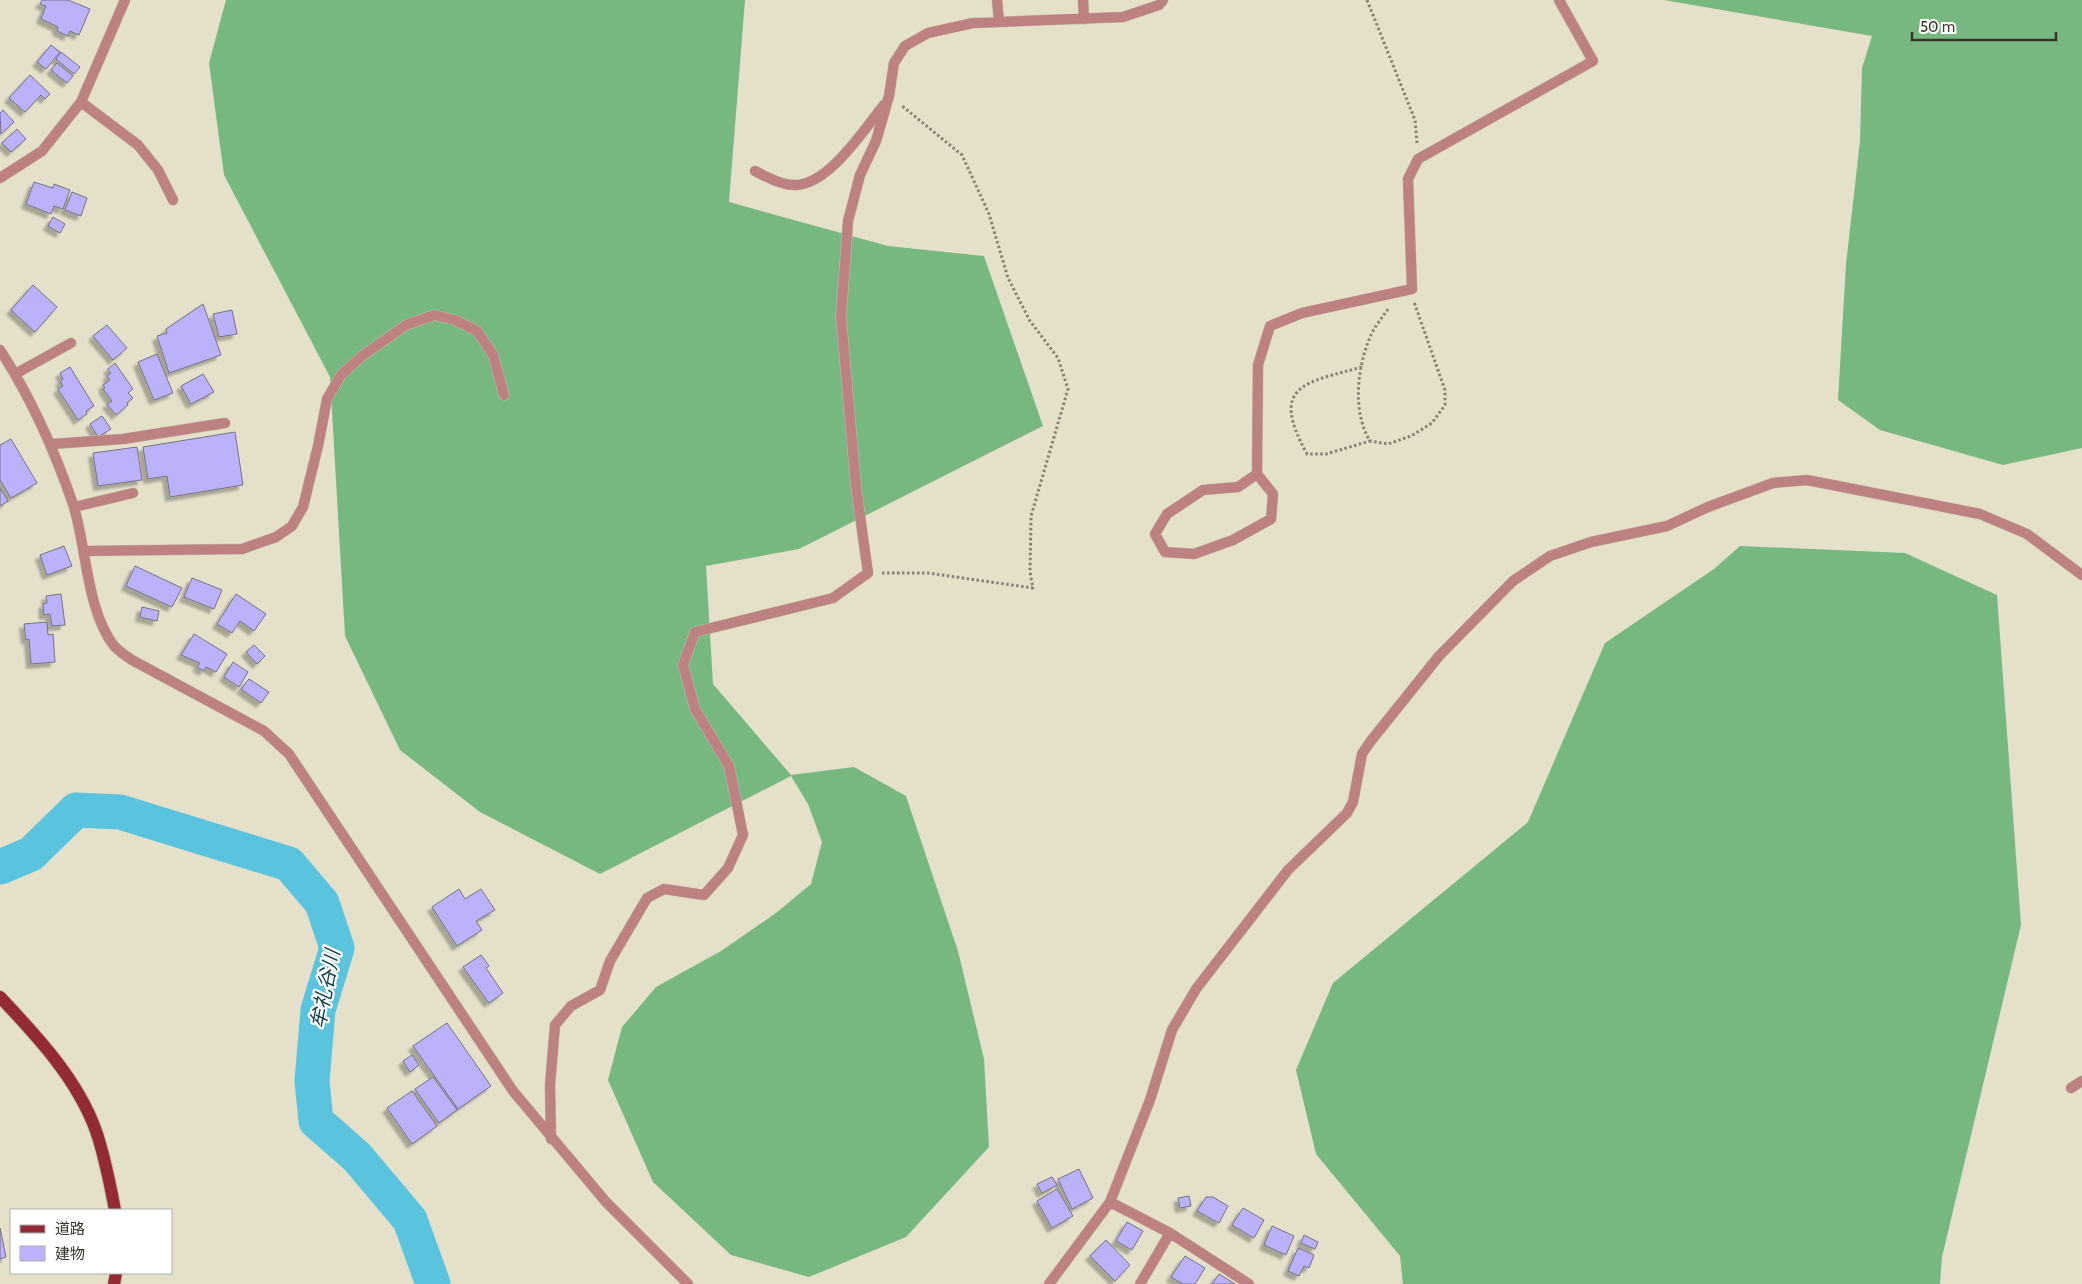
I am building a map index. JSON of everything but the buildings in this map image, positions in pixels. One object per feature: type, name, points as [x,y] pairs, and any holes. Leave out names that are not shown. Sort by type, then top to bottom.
[{"type":"main road","points":[[0,997],[56,1060],[83,1102],[96,1130],[109,1175],[115,1209]]},
{"type":"street","points":[[0,178],[42,151],[81,102],[124,0]]},
{"type":"street","points":[[998,0],[999,22]]},
{"type":"street","points":[[1083,0],[1084,18]]},
{"type":"street","points":[[551,1139],[550,1085],[555,1025],[572,1006],[600,990],[610,961],[647,898],[664,889],[704,895],[728,868],[743,835],[729,766],[695,709],[683,665],[695,632],[833,598],[868,573],[856,487],[841,317],[848,222],[860,175],[876,141],[888,99],[894,63],[905,46],[928,33],[973,23],[1123,17],[1159,5],[1163,0]]},
{"type":"street","points":[[1257,474],[1238,487],[1203,490],[1166,514],[1155,534],[1165,552],[1194,554],[1233,540],[1271,519],[1273,494],[1257,474],[1258,365],[1270,326],[1302,313],[1412,289],[1408,179],[1418,159],[1594,61],[1559,0]]},
{"type":"street","points":[[755,171],[771,180],[794,185],[809,182],[829,171],[888,99]]},
{"type":"street","points":[[81,102],[138,145],[158,170],[173,200]]},
{"type":"street","points":[[84,551],[242,549],[276,537],[292,526],[303,507],[327,399],[341,375],[362,356],[406,325],[434,315],[455,320],[477,331],[493,355],[504,395]]},
{"type":"street","points":[[15,374],[71,343]]},
{"type":"street","points":[[0,350],[15,374],[52,444],[74,507],[97,611],[105,632],[115,647],[132,660],[264,731],[289,754],[497,1067],[551,1139],[606,1202],[688,1284]]},
{"type":"street","points":[[52,444],[123,439],[225,423]]},
{"type":"street","points":[[1049,1284],[1110,1202],[1150,1100],[1172,1030],[1196,989],[1288,870],[1347,812],[1353,802],[1362,754],[1385,720],[1439,656],[1513,581],[1550,556],[1591,542],[1667,526],[1708,507],[1773,483],[1808,480],[1980,514],[2027,534],[2082,576]]},
{"type":"street","points":[[74,507],[133,493]]},
{"type":"street","points":[[2071,1088],[2082,1081]]},
{"type":"street","points":[[1110,1202],[1170,1233],[1249,1284]]},
{"type":"street","points":[[1140,1284],[1170,1233]]},
{"type":"path","points":[[1367,0],[1415,120],[1418,159]]},
{"type":"path","points":[[868,573],[928,573],[1033,588],[1030,572],[1031,516],[1068,389],[1058,358],[1030,320],[1008,278],[989,214],[962,155],[888,99]]},
{"type":"path","points":[[1362,367],[1308,382],[1294,394],[1290,413],[1299,440],[1307,454],[1326,454],[1370,440],[1388,444],[1411,436],[1432,424],[1445,405],[1445,390],[1414,308],[1412,289]]},
{"type":"path","points":[[1370,440],[1363,429],[1359,404],[1362,367],[1371,335],[1388,310],[1394,293]]},
{"type":"green space","points":[[226,0],[745,0],[729,202],[888,246],[984,256],[1043,426],[799,549],[706,566],[713,684],[791,775],[854,767],[906,796],[958,951],[984,1059],[989,1147],[906,1237],[809,1277],[731,1255],[653,1182],[608,1080],[622,1027],[656,987],[721,951],[776,913],[811,884],[822,842],[808,804],[791,776],[600,874],[480,812],[400,750],[345,636],[330,377],[224,175],[209,63]]},
{"type":"green space","points":[[1664,0],[2082,0],[2082,448],[2003,465],[1880,430],[1838,400],[1846,264],[1860,141],[1862,68],[1872,36]]},
{"type":"green space","points":[[1740,546],[1905,553],[1997,595],[2021,925],[1942,1257],[1940,1284],[1403,1284],[1400,1256],[1316,1154],[1296,1070],[1333,983],[1528,822],[1605,643],[1714,569]]},
{"type":"waterway","name":"牟礼谷川","points":[[0,867],[31,854],[76,810],[120,812],[289,864],[322,903],[337,948],[318,1010],[312,1081],[316,1121],[357,1157],[410,1220],[433,1284]]}]
